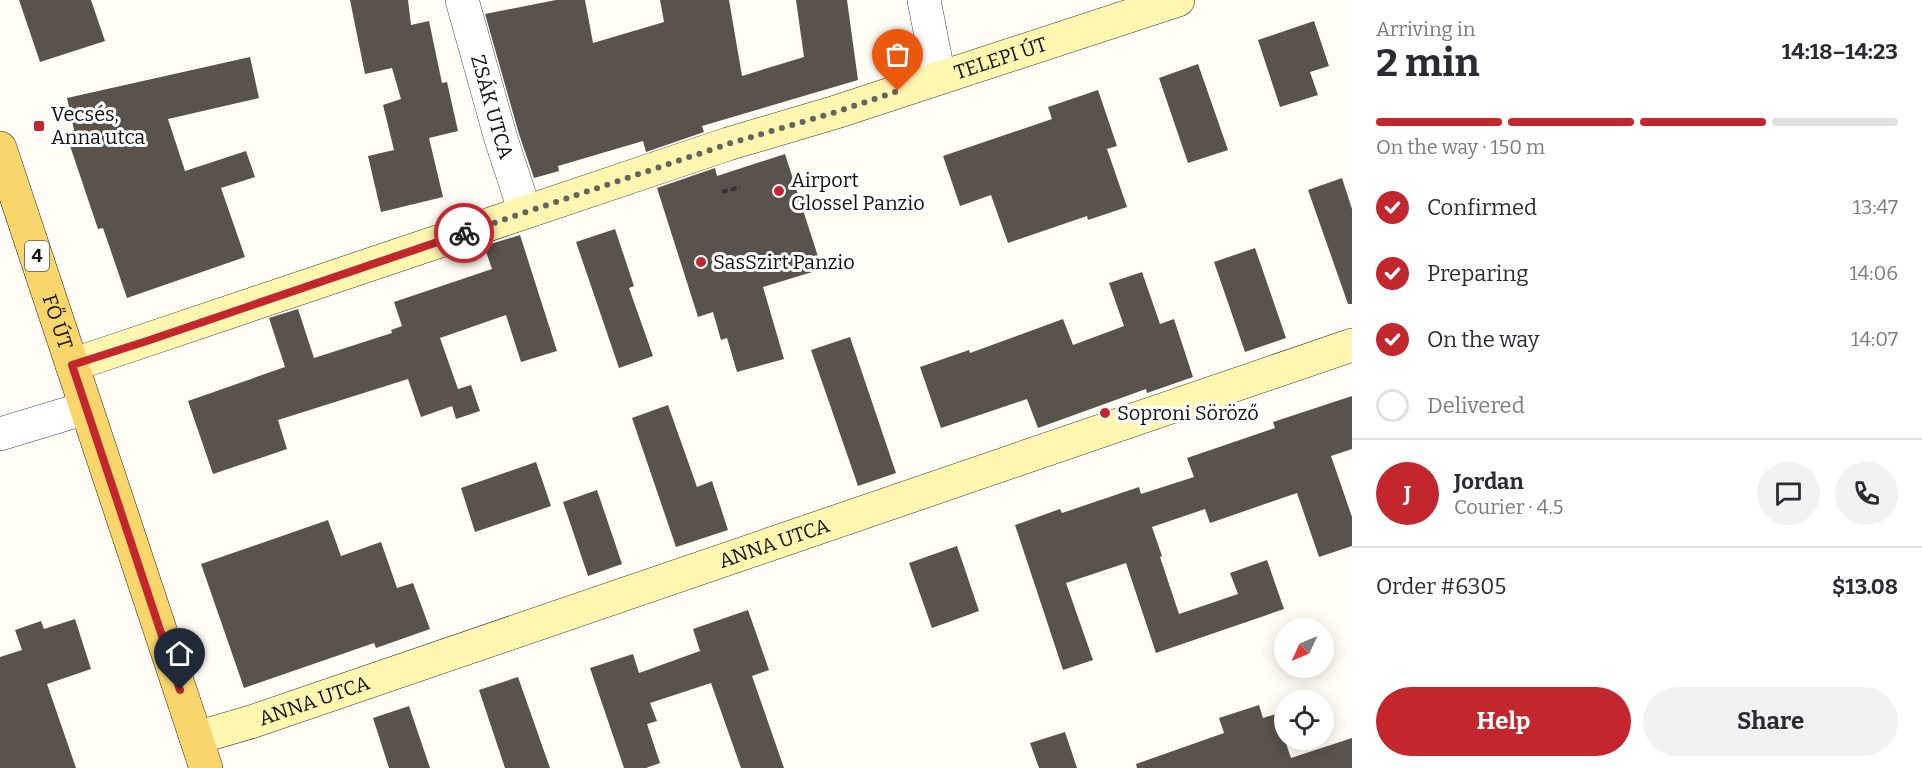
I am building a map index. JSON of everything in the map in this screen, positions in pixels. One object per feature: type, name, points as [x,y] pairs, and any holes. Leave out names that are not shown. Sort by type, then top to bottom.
[{"type":"main road","name":"TELEPI ÚT","points":[[72,365],[728,144],[836,112],[1178,0]]},
{"type":"main road","name":"FŐ ÚT","points":[[0,148],[201,753]]},
{"type":"main road","name":"ANNA UTCA","points":[[201,753],[254,721],[1352,345]]},
{"type":"street","name":"ZSÁK UTCA","points":[[462,0],[501,139],[525,212]]},
{"type":"street","points":[[924,0],[939,77]]},
{"type":"street","points":[[0,434],[86,408]]},
{"type":"path","points":[[722,192],[740,187]]},
{"type":"building","points":[[19,0],[91,0],[105,41],[40,62]]},
{"type":"building","points":[[350,0],[408,0],[411,25],[429,21],[442,83],[447,82],[458,131],[429,138],[443,197],[381,212],[368,156],[394,150],[383,105],[401,99],[392,68],[365,74]]},
{"type":"building","points":[[556,0],[585,0],[593,43],[664,22],[660,0],[729,0],[742,76],[804,57],[796,0],[847,0],[858,80],[702,126],[704,132],[646,152],[643,141],[558,166],[559,171],[534,178],[485,14]]},
{"type":"building","points":[[1314,21],[1329,66],[1310,72],[1318,95],[1280,107],[1258,40]]},
{"type":"building","points":[[250,57],[259,98],[168,119],[185,171],[246,151],[255,177],[221,188],[245,257],[127,298],[103,228],[98,229],[66,134],[74,130],[67,98]]},
{"type":"building","points":[[1198,64],[1228,150],[1188,163],[1159,78]]},
{"type":"building","points":[[1098,90],[1117,146],[1107,149],[1127,207],[1088,220],[1087,216],[1008,243],[991,195],[960,206],[943,156],[1052,119],[1048,107]]},
{"type":"building","points":[[785,154],[822,269],[763,287],[784,359],[737,372],[727,338],[721,340],[713,312],[698,317],[657,188],[715,168],[717,176]]},
{"type":"building","points":[[1342,178],[1352,209],[1352,304],[1348,304],[1308,190]]},
{"type":"building","points":[[615,229],[634,286],[629,288],[653,356],[619,368],[576,242]]},
{"type":"building","points":[[520,235],[557,351],[521,362],[506,315],[440,338],[458,389],[471,385],[480,411],[456,419],[452,406],[421,417],[408,379],[278,420],[287,449],[213,474],[188,401],[285,367],[269,318],[298,309],[314,358],[392,333],[391,330],[402,326],[394,302],[492,269],[484,246]]},
{"type":"building","points":[[1255,248],[1286,338],[1245,352],[1214,262]]},
{"type":"building","points":[[1142,272],[1160,324],[1174,319],[1193,377],[1147,393],[1146,389],[1038,428],[1027,399],[941,428],[920,367],[969,350],[970,353],[1063,319],[1073,345],[1124,326],[1109,283]]},
{"type":"building","points":[[850,337],[896,473],[858,486],[811,350]]},
{"type":"building","points":[[1352,396],[1352,449],[1331,456],[1352,517],[1352,546],[1319,557],[1297,493],[1210,523],[1205,509],[1152,527],[1179,614],[1238,594],[1230,573],[1267,560],[1284,609],[1156,653],[1126,563],[1066,583],[1093,660],[1063,670],[1015,525],[1060,509],[1062,513],[1139,487],[1141,494],[1194,477],[1187,458],[1275,428],[1273,422]]},
{"type":"building","points":[[668,405],[697,487],[712,481],[728,530],[676,547],[632,418]]},
{"type":"building","points":[[536,462],[551,506],[475,532],[461,488]]},
{"type":"building","points":[[597,490],[622,564],[588,576],[563,502]]},
{"type":"building","points":[[328,520],[341,556],[381,542],[397,588],[413,583],[430,629],[376,648],[374,643],[244,688],[201,564]]},
{"type":"building","points":[[957,546],[979,611],[932,628],[909,563]]},
{"type":"building","points":[[748,610],[769,670],[752,676],[784,768],[741,768],[711,683],[650,703],[657,721],[647,724],[660,763],[646,768],[624,768],[590,668],[633,654],[639,673],[700,651],[693,629]]},
{"type":"building","points":[[75,619],[91,669],[47,684],[76,768],[0,768],[0,657],[22,650],[15,630],[41,621],[44,629]]},
{"type":"building","points":[[518,677],[550,768],[505,768],[479,690]]},
{"type":"building","points":[[1259,705],[1263,718],[1274,715],[1274,750],[1288,750],[1291,758],[1315,750],[1334,750],[1334,744],[1352,738],[1352,768],[1137,768],[1136,764],[1224,733],[1219,718]]},
{"type":"building","points":[[409,706],[430,768],[389,768],[373,718]]},
{"type":"building","points":[[1065,732],[1077,768],[1039,768],[1030,743]]},
{"type":"way so far","points":[[464,233],[728,144],[898,91]]},
{"type":"place","name":"Vecsés, Anna utca","points":[[39,126]]},
{"type":"place","name":"Airport Glossel Panzio","points":[[779,191]]},
{"type":"place","name":"SasSzirt Panzio","points":[[701,262]]},
{"type":"place","name":"Soproni Söröző","points":[[1105,413]]},
{"type":"route","points":[[180,690],[72,365],[464,233]]}]
